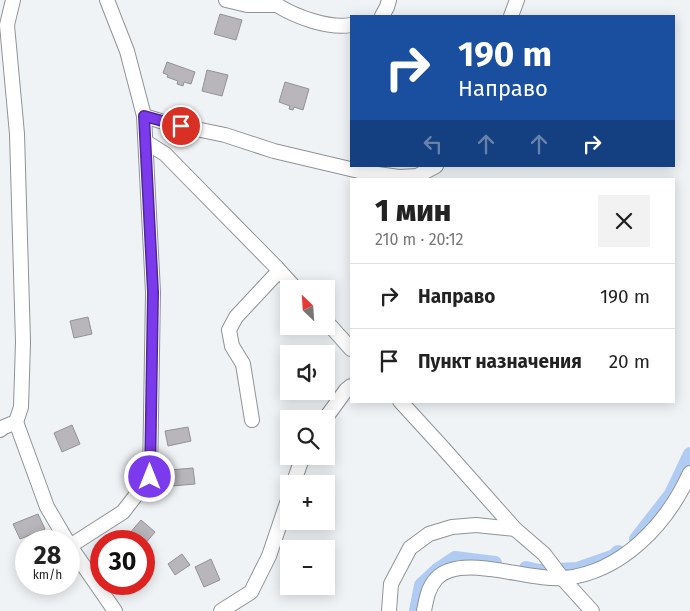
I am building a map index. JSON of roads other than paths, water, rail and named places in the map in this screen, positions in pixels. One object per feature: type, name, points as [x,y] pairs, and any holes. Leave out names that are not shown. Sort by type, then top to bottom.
[{"type":"street","points":[[13,0],[7,25],[17,134],[23,342],[21,407],[16,422],[47,507],[60,530]]},
{"type":"street","points":[[80,537],[123,512],[150,477],[153,292],[144,116],[127,51],[107,0]]},
{"type":"street","points":[[226,0],[247,5],[274,3],[301,18],[342,27],[350,25]]},
{"type":"street","points":[[383,15],[388,7],[389,0]]},
{"type":"street","points":[[511,15],[517,0]]},
{"type":"street","points":[[144,116],[167,123],[225,135],[274,151],[363,172],[400,177],[417,176],[434,167]]},
{"type":"street","points":[[146,142],[165,154],[288,280]]},
{"type":"street","points":[[252,420],[243,364],[232,346],[229,330],[236,317],[277,273],[276,267]]},
{"type":"street","points":[[335,331],[350,347]]},
{"type":"street","points":[[331,410],[350,387]]},
{"type":"street","points":[[402,403],[515,529],[535,545],[592,611]]},
{"type":"street","points":[[0,430],[16,422]]},
{"type":"street","points":[[424,611],[429,589],[435,580],[442,574],[460,568],[474,567],[534,578],[558,572],[592,573],[609,566],[629,553],[647,536],[677,497],[690,473]]},
{"type":"street","points":[[221,611],[251,592],[269,556],[280,524]]},
{"type":"street","points":[[389,611],[391,584],[410,548],[429,534],[452,527],[476,525],[515,529]]},
{"type":"street","points":[[80,561],[115,611]]},
{"type":"waterway","points":[[636,539],[671,494],[690,454]]},
{"type":"waterway","points":[[526,568],[539,571],[577,569],[614,556],[618,552]]},
{"type":"waterway","points":[[416,611],[421,585],[437,570],[455,558],[495,563]]}]
